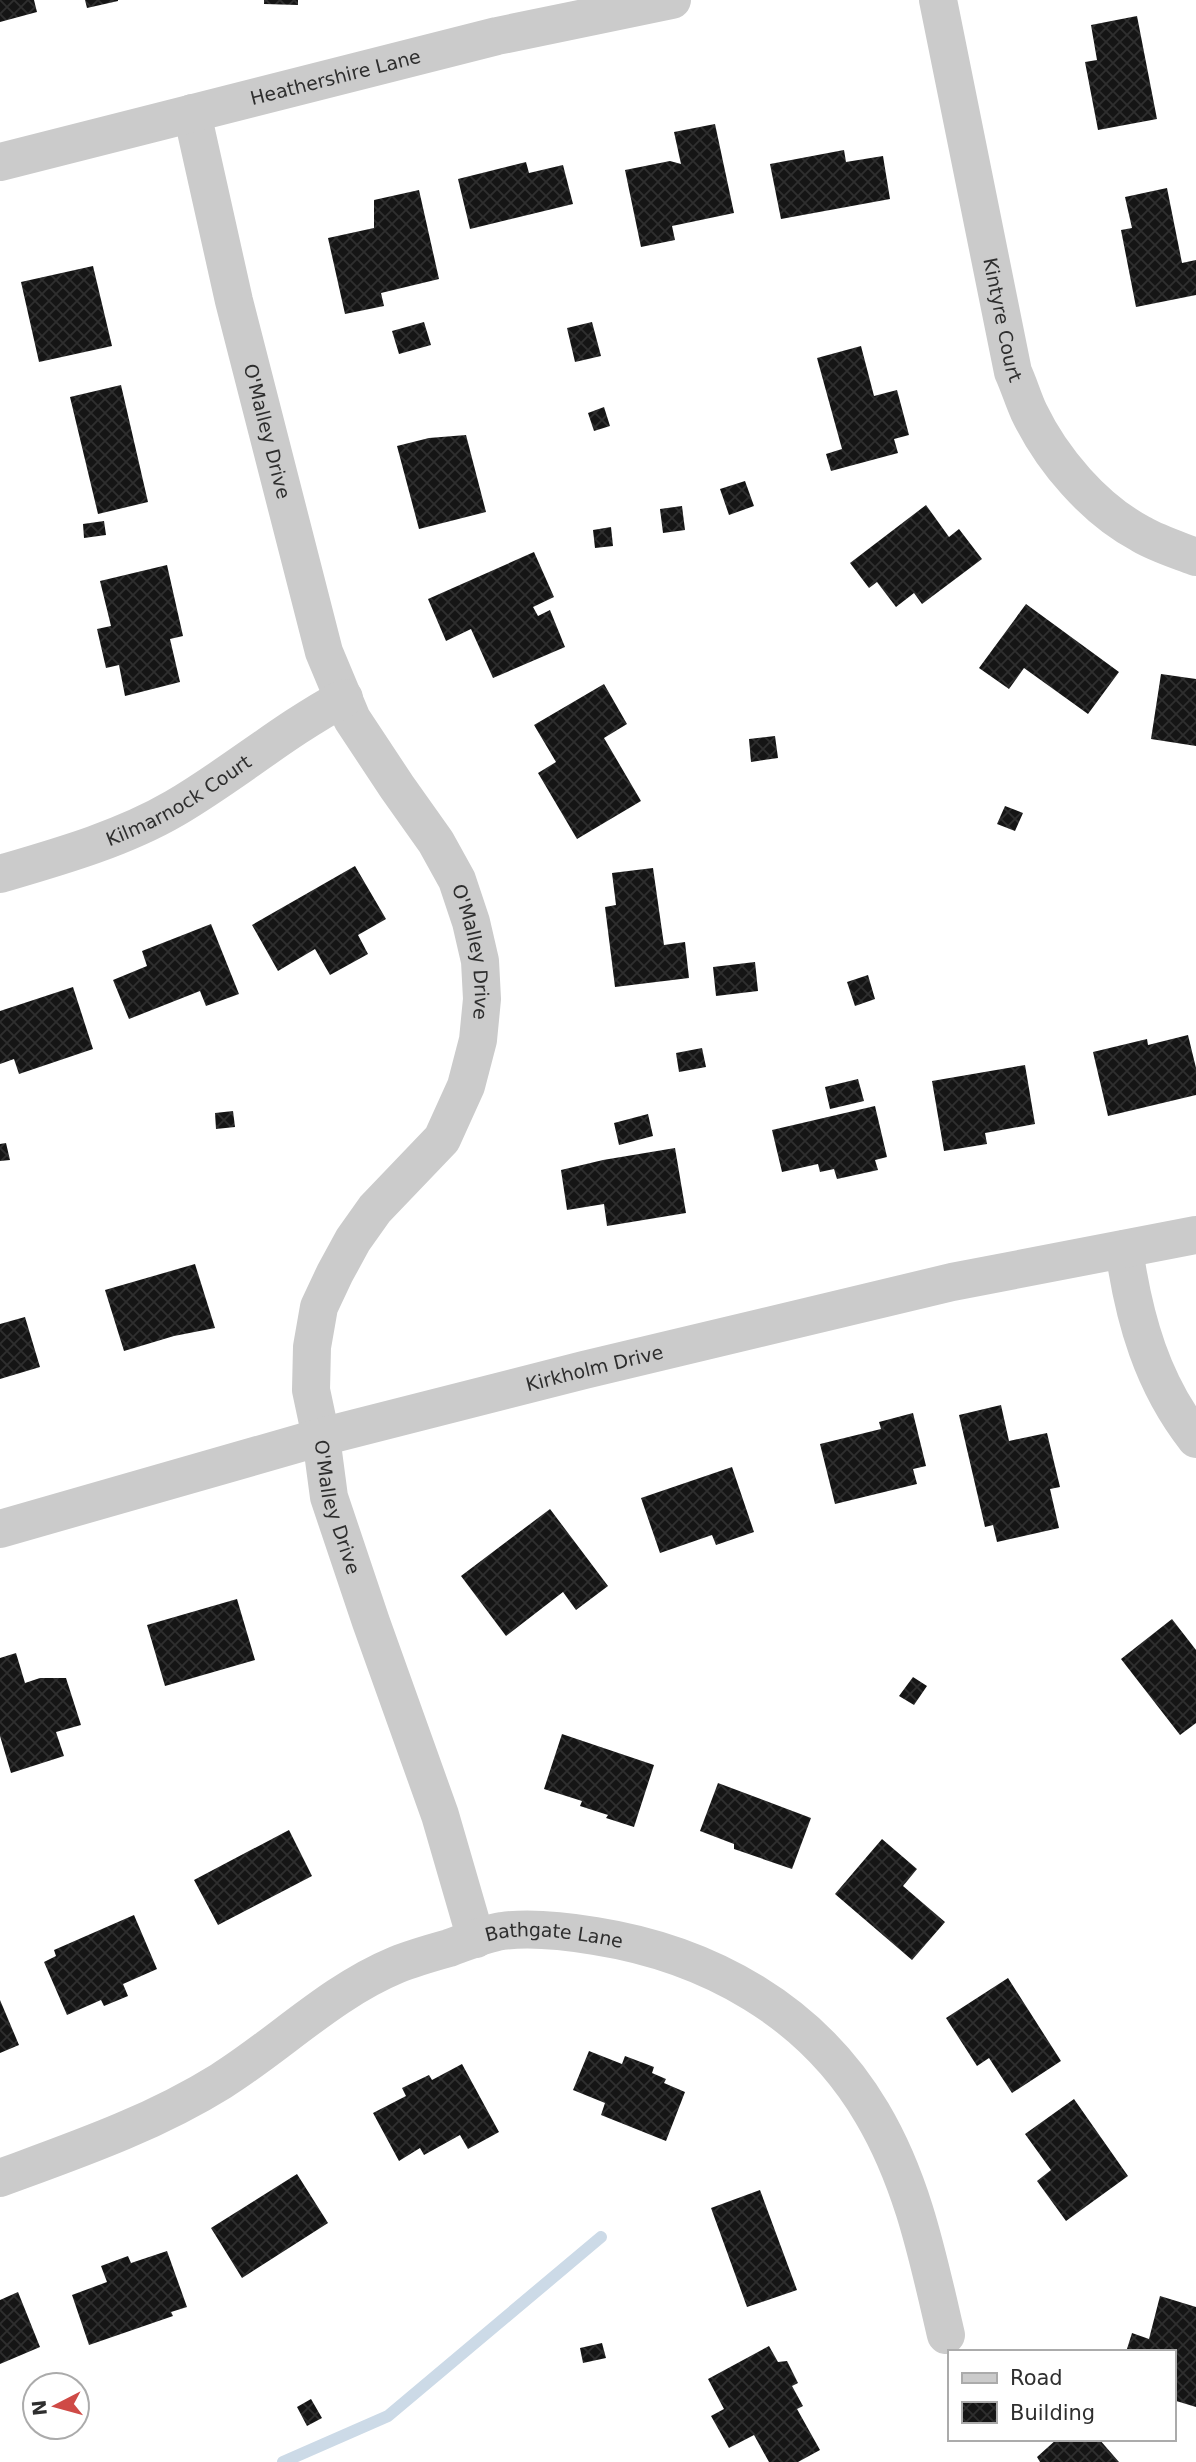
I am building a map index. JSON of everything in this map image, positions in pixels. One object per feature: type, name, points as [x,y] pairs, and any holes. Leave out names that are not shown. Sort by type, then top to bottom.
[{"type":"street","name":"Heathershire Lane","points":[[0,162],[497,36],[556,12],[672,0]]},
{"type":"street","name":"Kintyre Court","points":[[938,0],[1013,372],[1029,412],[1049,447],[1073,477],[1108,513],[1142,535],[1196,557]]},
{"type":"street","name":"O'Malley Drive","points":[[192,113],[234,301],[324,652],[352,719],[436,842],[457,880],[480,961],[482,999],[478,1040],[466,1086],[442,1139],[375,1209],[353,1240],[335,1273],[319,1307],[312,1347],[311,1390],[330,1497],[371,1622],[440,1815],[476,1938]]},
{"type":"street","name":"Kilmarnock Court","points":[[0,874],[117,835],[172,810],[220,780],[309,716],[344,698]]},
{"type":"street","name":"Kirkholm Drive","points":[[0,1529],[321,1437],[584,1370],[951,1282],[1196,1235]]},
{"type":"street","points":[[1124,1249],[1141,1330],[1154,1370],[1168,1401],[1196,1439]]},
{"type":"street","name":"Bathgate Lane","points":[[0,2178],[108,2138],[170,2111],[223,2080],[350,1989],[396,1965],[502,1931],[558,1930],[628,1941],[660,1949],[746,1988],[797,2022],[837,2062],[871,2112],[899,2165],[923,2235],[946,2335]]},
{"type":"building","points":[[0,0],[34,0],[37,12],[0,22]]},
{"type":"building","points":[[85,0],[118,0],[118,1],[87,8]]},
{"type":"building","points":[[264,0],[298,0],[298,5],[264,4]]},
{"type":"building","points":[[1137,16],[1157,119],[1098,130],[1085,62],[1097,60],[1091,25]]},
{"type":"building","points":[[715,124],[734,213],[672,226],[675,240],[641,247],[625,170],[670,161],[681,164],[674,132]]},
{"type":"building","points":[[844,150],[846,162],[883,156],[890,199],[781,219],[770,164]]},
{"type":"building","points":[[526,162],[529,173],[563,165],[573,204],[470,229],[458,179]]},
{"type":"building","points":[[1167,188],[1182,263],[1196,260],[1196,295],[1136,307],[1121,230],[1132,228],[1125,197]]},
{"type":"building","points":[[419,190],[439,279],[381,293],[384,306],[345,314],[328,238],[374,228],[374,200]]},
{"type":"building","points":[[93,266],[112,346],[39,362],[21,282]]},
{"type":"building","points":[[424,322],[431,345],[399,354],[392,331]]},
{"type":"building","points":[[592,322],[601,356],[575,362],[567,328]]},
{"type":"building","points":[[861,346],[874,396],[897,390],[909,435],[894,439],[898,453],[831,471],[826,454],[842,449],[817,358]]},
{"type":"building","points":[[121,385],[148,502],[98,514],[70,397]]},
{"type":"building","points":[[604,407],[610,426],[594,431],[588,413]]},
{"type":"building","points":[[466,435],[486,512],[419,529],[397,446],[429,438]]},
{"type":"building","points":[[745,481],[754,506],[729,515],[720,489]]},
{"type":"building","points":[[926,505],[949,537],[959,529],[982,559],[922,604],[914,593],[896,607],[877,582],[869,588],[850,563]]},
{"type":"building","points":[[682,506],[685,530],[663,533],[660,509]]},
{"type":"building","points":[[104,521],[106,535],[84,538],[83,524]]},
{"type":"building","points":[[611,527],[613,546],[595,548],[593,530]]},
{"type":"building","points":[[534,552],[554,597],[533,607],[538,616],[550,610],[565,647],[493,678],[471,629],[446,641],[428,599]]},
{"type":"building","points":[[167,565],[183,636],[170,639],[180,682],[125,696],[119,665],[106,668],[97,629],[111,626],[100,581]]},
{"type":"building","points":[[1026,604],[1119,672],[1088,714],[1024,668],[1009,689],[979,668]]},
{"type":"building","points":[[1161,674],[1196,679],[1196,746],[1151,739]]},
{"type":"building","points":[[604,684],[627,724],[604,738],[641,801],[577,839],[538,773],[556,762],[534,725]]},
{"type":"building","points":[[775,736],[778,758],[751,762],[749,739]]},
{"type":"building","points":[[1005,806],[1023,813],[1015,831],[997,824]]},
{"type":"building","points":[[355,866],[386,919],[358,935],[368,954],[330,975],[315,949],[278,971],[252,925]]},
{"type":"building","points":[[653,868],[664,945],[685,942],[689,978],[615,987],[605,907],[616,905],[612,873]]},
{"type":"building","points":[[211,924],[239,994],[206,1006],[200,991],[129,1019],[113,980],[147,966],[142,951]]},
{"type":"building","points":[[755,962],[758,991],[716,996],[713,967]]},
{"type":"building","points":[[868,975],[875,999],[855,1006],[847,982]]},
{"type":"building","points":[[73,987],[93,1049],[19,1074],[14,1059],[0,1064],[0,1011]]},
{"type":"building","points":[[1188,1035],[1196,1068],[1196,1095],[1108,1116],[1093,1052],[1147,1039],[1148,1045]]},
{"type":"building","points":[[702,1048],[706,1067],[679,1072],[676,1053]]},
{"type":"building","points":[[1025,1065],[1035,1124],[985,1133],[987,1144],[944,1151],[932,1081]]},
{"type":"building","points":[[858,1079],[864,1101],[830,1109],[825,1087]]},
{"type":"building","points":[[875,1106],[887,1157],[875,1160],[878,1170],[837,1179],[834,1169],[820,1172],[818,1164],[782,1172],[772,1130]]},
{"type":"building","points":[[233,1111],[235,1127],[216,1129],[215,1113]]},
{"type":"building","points":[[648,1114],[653,1136],[619,1145],[614,1123]]},
{"type":"building","points":[[6,1143],[10,1160],[0,1161],[0,1144]]},
{"type":"building","points":[[675,1148],[686,1213],[607,1226],[604,1204],[567,1210],[561,1170]]},
{"type":"building","points":[[195,1264],[215,1328],[174,1336],[124,1351],[105,1290]]},
{"type":"building","points":[[25,1317],[40,1367],[0,1379],[0,1324]]},
{"type":"building","points":[[1001,1405],[1009,1441],[1047,1433],[1060,1487],[1050,1489],[1059,1528],[997,1542],[993,1525],[985,1527],[959,1415]]},
{"type":"building","points":[[913,1413],[926,1466],[913,1469],[917,1484],[835,1504],[820,1444],[881,1429],[879,1422]]},
{"type":"building","points":[[732,1467],[754,1532],[716,1545],[712,1535],[660,1553],[641,1498]]},
{"type":"building","points":[[550,1509],[608,1586],[576,1610],[563,1592],[506,1636],[461,1576]]},
{"type":"building","points":[[237,1599],[255,1660],[165,1686],[147,1625]]},
{"type":"building","points":[[1172,1619],[1196,1650],[1196,1723],[1180,1735],[1121,1659]]},
{"type":"building","points":[[16,1653],[25,1683],[40,1678],[66,1678],[81,1725],[56,1732],[64,1756],[11,1773],[0,1736],[0,1658]]},
{"type":"building","points":[[913,1677],[927,1686],[914,1705],[899,1696]]},
{"type":"building","points":[[562,1734],[654,1765],[634,1827],[580,1806],[582,1801],[544,1789]]},
{"type":"building","points":[[718,1783],[811,1818],[792,1869],[734,1849],[734,1844],[700,1831]]},
{"type":"building","points":[[289,1830],[312,1876],[218,1925],[194,1880]]},
{"type":"building","points":[[882,1839],[917,1869],[903,1886],[945,1922],[912,1960],[835,1894]]},
{"type":"building","points":[[134,1915],[157,1969],[123,1984],[128,1996],[104,2006],[101,2000],[67,2015],[44,1962],[56,1956],[54,1950]]},
{"type":"building","points":[[1008,1978],[1061,2061],[1012,2093],[989,2058],[977,2066],[946,2018]]},
{"type":"building","points":[[0,2000],[19,2045],[0,2053]]},
{"type":"building","points":[[589,2051],[622,2064],[625,2056],[654,2067],[652,2073],[666,2079],[664,2083],[685,2092],[666,2141],[601,2115],[605,2103],[573,2090]]},
{"type":"building","points":[[462,2064],[499,2132],[468,2149],[460,2135],[424,2155],[420,2148],[399,2161],[373,2113],[406,2096],[402,2088],[429,2075],[432,2080]]},
{"type":"building","points":[[1074,2099],[1128,2176],[1066,2221],[1037,2181],[1051,2170],[1025,2134]]},
{"type":"building","points":[[297,2174],[328,2223],[242,2278],[211,2228]]},
{"type":"building","points":[[760,2190],[797,2290],[747,2307],[711,2208]]},
{"type":"building","points":[[167,2251],[187,2307],[171,2312],[173,2316],[89,2345],[72,2295],[107,2282],[101,2266],[128,2256],[131,2263]]},
{"type":"building","points":[[18,2292],[40,2347],[0,2364],[0,2300]]},
{"type":"building","points":[[1160,2296],[1196,2307],[1196,2407],[1175,2401],[1175,2350],[1127,2350],[1132,2333],[1149,2339]]},
{"type":"building","points":[[602,2343],[606,2358],[583,2363],[580,2348]]},
{"type":"building","points":[[769,2346],[778,2362],[787,2361],[798,2383],[792,2386],[803,2406],[797,2409],[820,2450],[798,2462],[769,2462],[754,2435],[729,2448],[711,2416],[724,2409],[708,2379]]},
{"type":"building","points":[[311,2399],[322,2418],[307,2426],[297,2407]]},
{"type":"building","points":[[1055,2441],[1101,2441],[1119,2462],[1040,2462],[1037,2457]]},
{"type":"waterway","points":[[283,2462],[388,2416],[601,2237]]}]
